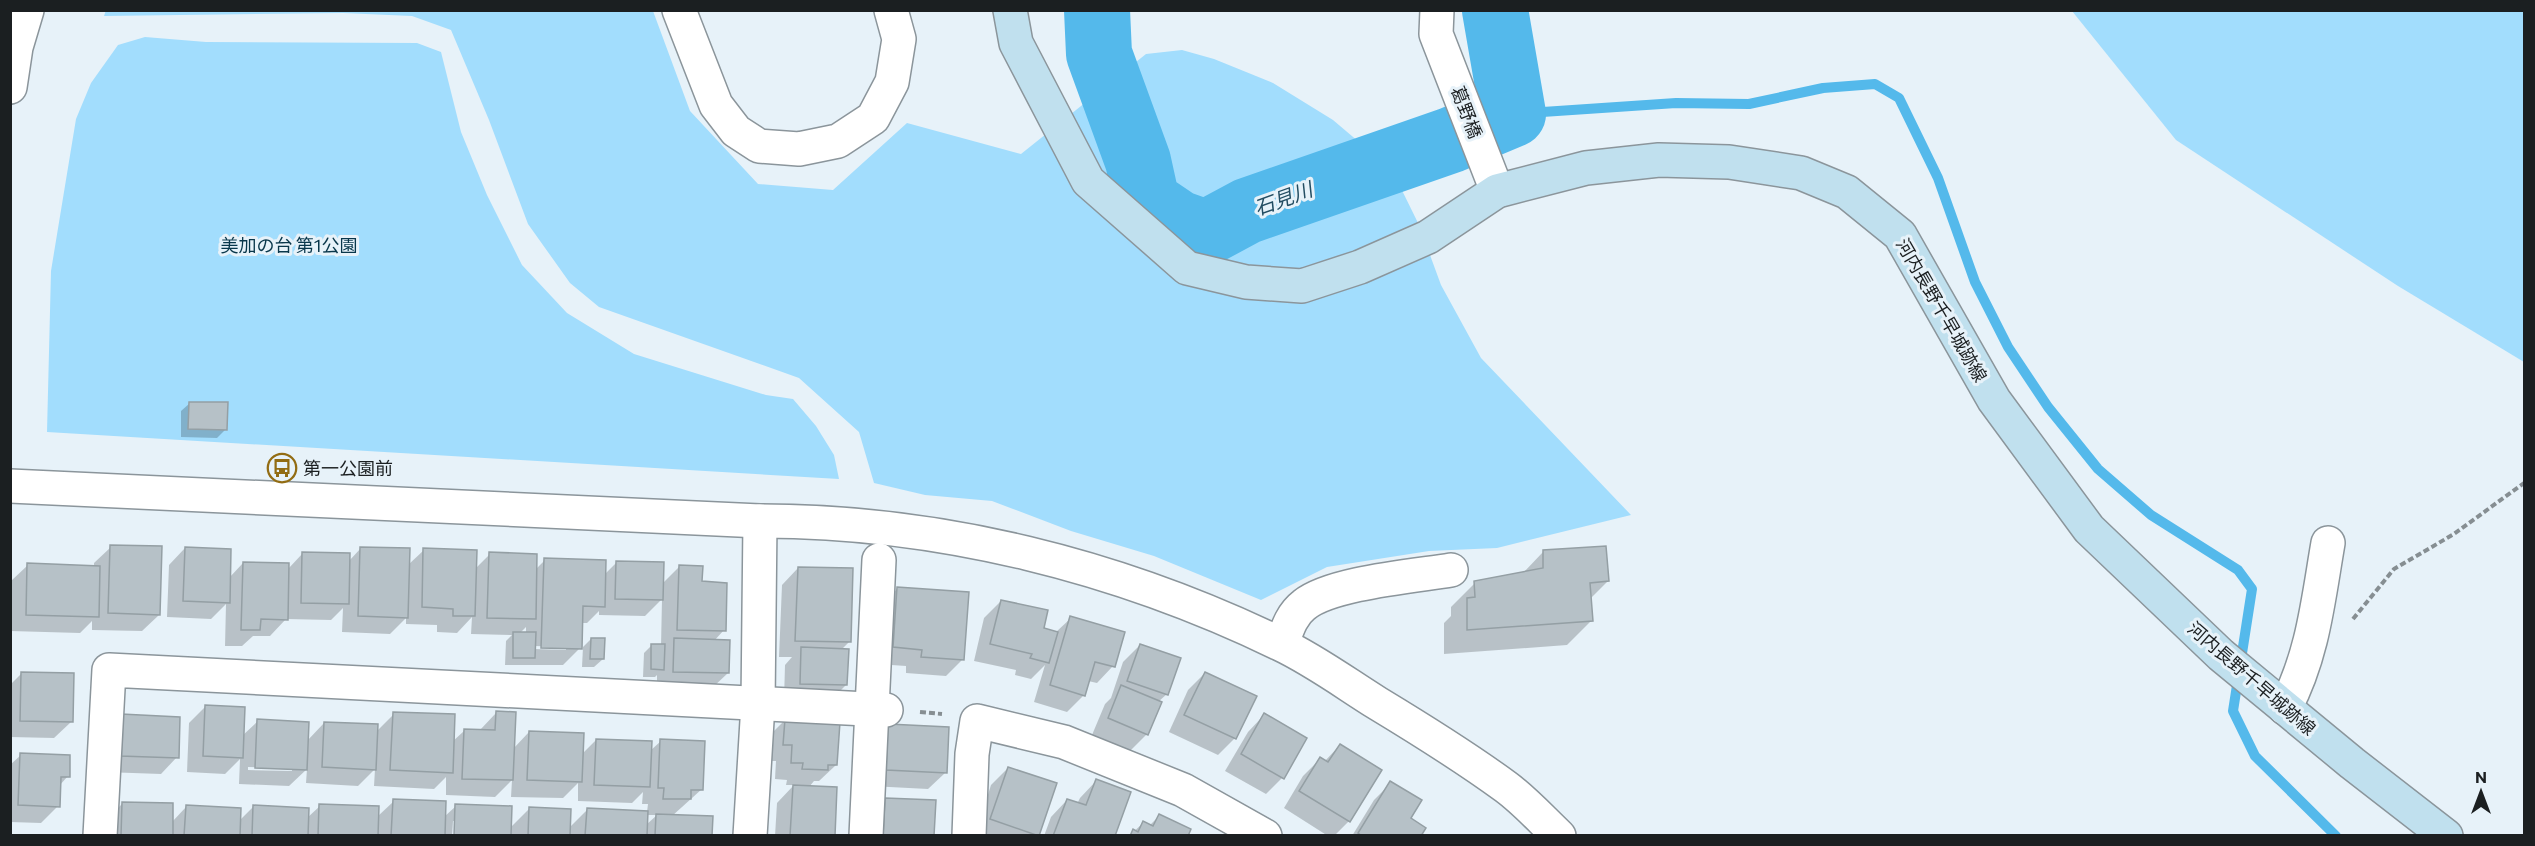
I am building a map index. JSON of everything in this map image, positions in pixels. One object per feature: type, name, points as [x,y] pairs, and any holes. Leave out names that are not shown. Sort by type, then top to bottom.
[{"type":"main road","name":"河内長野千早城跡線","points":[[1010,10],[1016,43],[1088,181],[1187,268],[1246,282],[1302,286],[1360,267],[1428,237],[1497,191],[1586,168],[1659,160],[1729,162],[1802,173],[1847,192],[1900,235],[1994,400],[2089,529],[2221,655],[2257,686],[2446,836]]},
{"type":"street","points":[[10,87],[16,47],[27,10]]},
{"type":"street","points":[[679,10],[716,105],[736,130],[759,146],[799,149],[838,141],[873,118],[892,82],[899,39],[891,10]]},
{"type":"street","name":"葛野橋","points":[[1437,22],[1497,191]]},
{"type":"street","points":[[10,486],[760,521],[810,521],[885,528],[1015,549],[1143,586],[1281,644],[1398,716],[1507,788],[1559,836]]},
{"type":"street","points":[[750,836],[758,704],[760,521]]},
{"type":"street","points":[[2285,708],[2299,681],[2309,648],[2328,543]]},
{"type":"street","points":[[866,836],[879,710],[879,560]]},
{"type":"street","points":[[1281,644],[1292,617],[1305,604],[1324,595],[1451,570]]},
{"type":"street","points":[[100,836],[109,670],[879,710]]},
{"type":"street","points":[[969,836],[972,754],[968,718],[1064,742],[1183,789],[1265,836]]},
{"type":"path","points":[[2346,627],[2394,569],[2454,534],[2524,483]]},
{"type":"green space","points":[[106,10],[653,11],[690,111],[758,184],[833,190],[907,123],[1021,154],[1146,54],[1182,50],[1214,59],[1273,83],[1333,120],[1392,170],[1419,225],[1441,285],[1481,358],[1631,515],[1497,548],[1429,551],[1327,567],[1261,600],[1154,556],[1071,531],[992,501],[925,495],[874,483],[859,432],[799,378],[599,307],[570,283],[528,224],[489,120],[451,30],[412,16],[343,13],[104,16]]},
{"type":"green space","points":[[2072,11],[2524,11],[2524,362],[2398,286],[2176,140]]},
{"type":"green space","name":"美加の台 第1公園","points":[[145,37],[206,42],[417,43],[441,52],[461,132],[487,195],[522,265],[567,313],[634,354],[766,395],[793,399],[816,426],[834,455],[839,479],[47,432],[51,271],[76,119],[91,83],[118,45]]},
{"type":"building","points":[[189,402],[228,402],[227,430],[188,429]]},
{"type":"building","points":[[110,545],[162,546],[160,615],[108,613]]},
{"type":"building","points":[[1606,546],[1609,581],[1590,583],[1593,621],[1467,630],[1467,598],[1475,597],[1474,581],[1543,568],[1543,550]]},
{"type":"building","points":[[185,547],[231,549],[230,603],[183,601]]},
{"type":"building","points":[[360,547],[410,548],[408,618],[358,616]]},
{"type":"building","points":[[423,548],[477,550],[475,616],[453,616],[453,609],[422,607]]},
{"type":"building","points":[[302,552],[350,553],[349,604],[301,603]]},
{"type":"building","points":[[489,552],[537,554],[536,619],[487,618]]},
{"type":"building","points":[[544,558],[606,560],[605,607],[583,606],[582,649],[541,648]]},
{"type":"building","points":[[616,561],[664,562],[663,600],[615,599]]},
{"type":"building","points":[[243,562],[289,563],[288,620],[261,619],[260,630],[241,630]]},
{"type":"building","points":[[27,563],[100,566],[99,617],[26,615]]},
{"type":"building","points":[[679,565],[703,566],[702,581],[727,583],[726,631],[677,630]]},
{"type":"building","points":[[798,567],[853,568],[851,642],[795,641]]},
{"type":"building","points":[[897,587],[969,592],[964,660],[921,657],[922,650],[893,647]]},
{"type":"building","points":[[1001,600],[1048,610],[1044,628],[1058,632],[1049,663],[1030,658],[1032,654],[990,644]]},
{"type":"building","points":[[1070,616],[1125,632],[1115,667],[1095,662],[1085,696],[1050,685]]},
{"type":"building","points":[[513,632],[536,632],[535,658],[513,658]]},
{"type":"building","points":[[591,638],[605,638],[604,659],[590,659]]},
{"type":"building","points":[[674,638],[730,640],[729,673],[673,672]]},
{"type":"building","points":[[651,644],[665,644],[664,670],[651,669]]},
{"type":"building","points":[[1140,644],[1181,658],[1168,695],[1127,681]]},
{"type":"building","points":[[801,647],[849,649],[847,685],[800,684]]},
{"type":"building","points":[[21,672],[74,673],[73,722],[20,721]]},
{"type":"building","points":[[1205,672],[1257,696],[1236,739],[1184,715]]},
{"type":"building","points":[[1121,685],[1162,702],[1148,735],[1108,718]]},
{"type":"building","points":[[205,705],[245,707],[243,758],[203,756]]},
{"type":"building","points":[[496,711],[516,712],[513,780],[462,779],[464,729],[495,730]]},
{"type":"building","points":[[393,712],[455,714],[453,773],[390,770]]},
{"type":"building","points":[[1264,713],[1307,738],[1284,779],[1241,754]]},
{"type":"building","points":[[121,714],[180,717],[179,758],[120,756]]},
{"type":"building","points":[[257,719],[309,722],[307,770],[255,768]]},
{"type":"building","points":[[785,719],[840,722],[837,765],[828,765],[828,770],[802,769],[803,763],[791,763],[792,745],[783,745]]},
{"type":"building","points":[[324,722],[378,724],[376,770],[322,767]]},
{"type":"building","points":[[888,724],[949,727],[947,773],[886,770]]},
{"type":"building","points":[[529,731],[584,733],[582,782],[527,780]]},
{"type":"building","points":[[596,739],[652,741],[650,787],[594,785]]},
{"type":"building","points":[[660,739],[705,741],[703,790],[691,790],[691,799],[663,799],[664,788],[658,788]]},
{"type":"building","points":[[1340,744],[1382,770],[1350,822],[1299,791],[1320,757],[1328,762]]},
{"type":"building","points":[[20,753],[70,755],[70,777],[61,777],[60,807],[18,805]]},
{"type":"building","points":[[1008,767],[1057,783],[1039,836],[990,819]]},
{"type":"building","points":[[1096,779],[1131,792],[1115,836],[1053,836],[1067,799],[1086,805]]},
{"type":"building","points":[[1390,781],[1422,800],[1411,818],[1426,828],[1421,836],[1362,836],[1358,833]]},
{"type":"building","points":[[793,785],[837,787],[835,836],[790,836]]},
{"type":"building","points":[[885,798],[936,800],[934,836],[883,836]]},
{"type":"building","points":[[393,799],[446,801],[445,836],[391,836]]},
{"type":"building","points":[[122,802],[173,803],[173,836],[121,836]]},
{"type":"building","points":[[319,804],[379,806],[378,836],[318,836]]},
{"type":"building","points":[[455,804],[512,806],[511,836],[454,836]]},
{"type":"building","points":[[186,805],[241,808],[240,836],[184,836]]},
{"type":"building","points":[[253,805],[309,808],[308,836],[252,836]]},
{"type":"building","points":[[529,807],[571,809],[570,836],[528,836]]},
{"type":"building","points":[[587,808],[648,811],[647,836],[585,836]]},
{"type":"building","points":[[656,814],[713,816],[712,836],[655,836]]},
{"type":"building","points":[[1159,814],[1191,829],[1188,836],[1130,836],[1133,829],[1138,832],[1143,821],[1153,826]]},
{"type":"waterway","name":"石見川","points":[[1097,10],[1099,54],[1138,161],[1147,202],[1178,223],[1206,233],[1247,211],[1451,140],[1513,114],[1495,10]]},
{"type":"waterway","points":[[1513,114],[1676,103],[1749,104],[1823,88],[1875,84],[1899,98],[1938,178],[1975,282],[2008,347],[2048,407],[2098,469],[2151,515],[2238,570],[2252,589],[2233,711],[2255,756],[2336,836]]},
{"type":"place","name":"第一公園前","points":[[282,468]]}]
